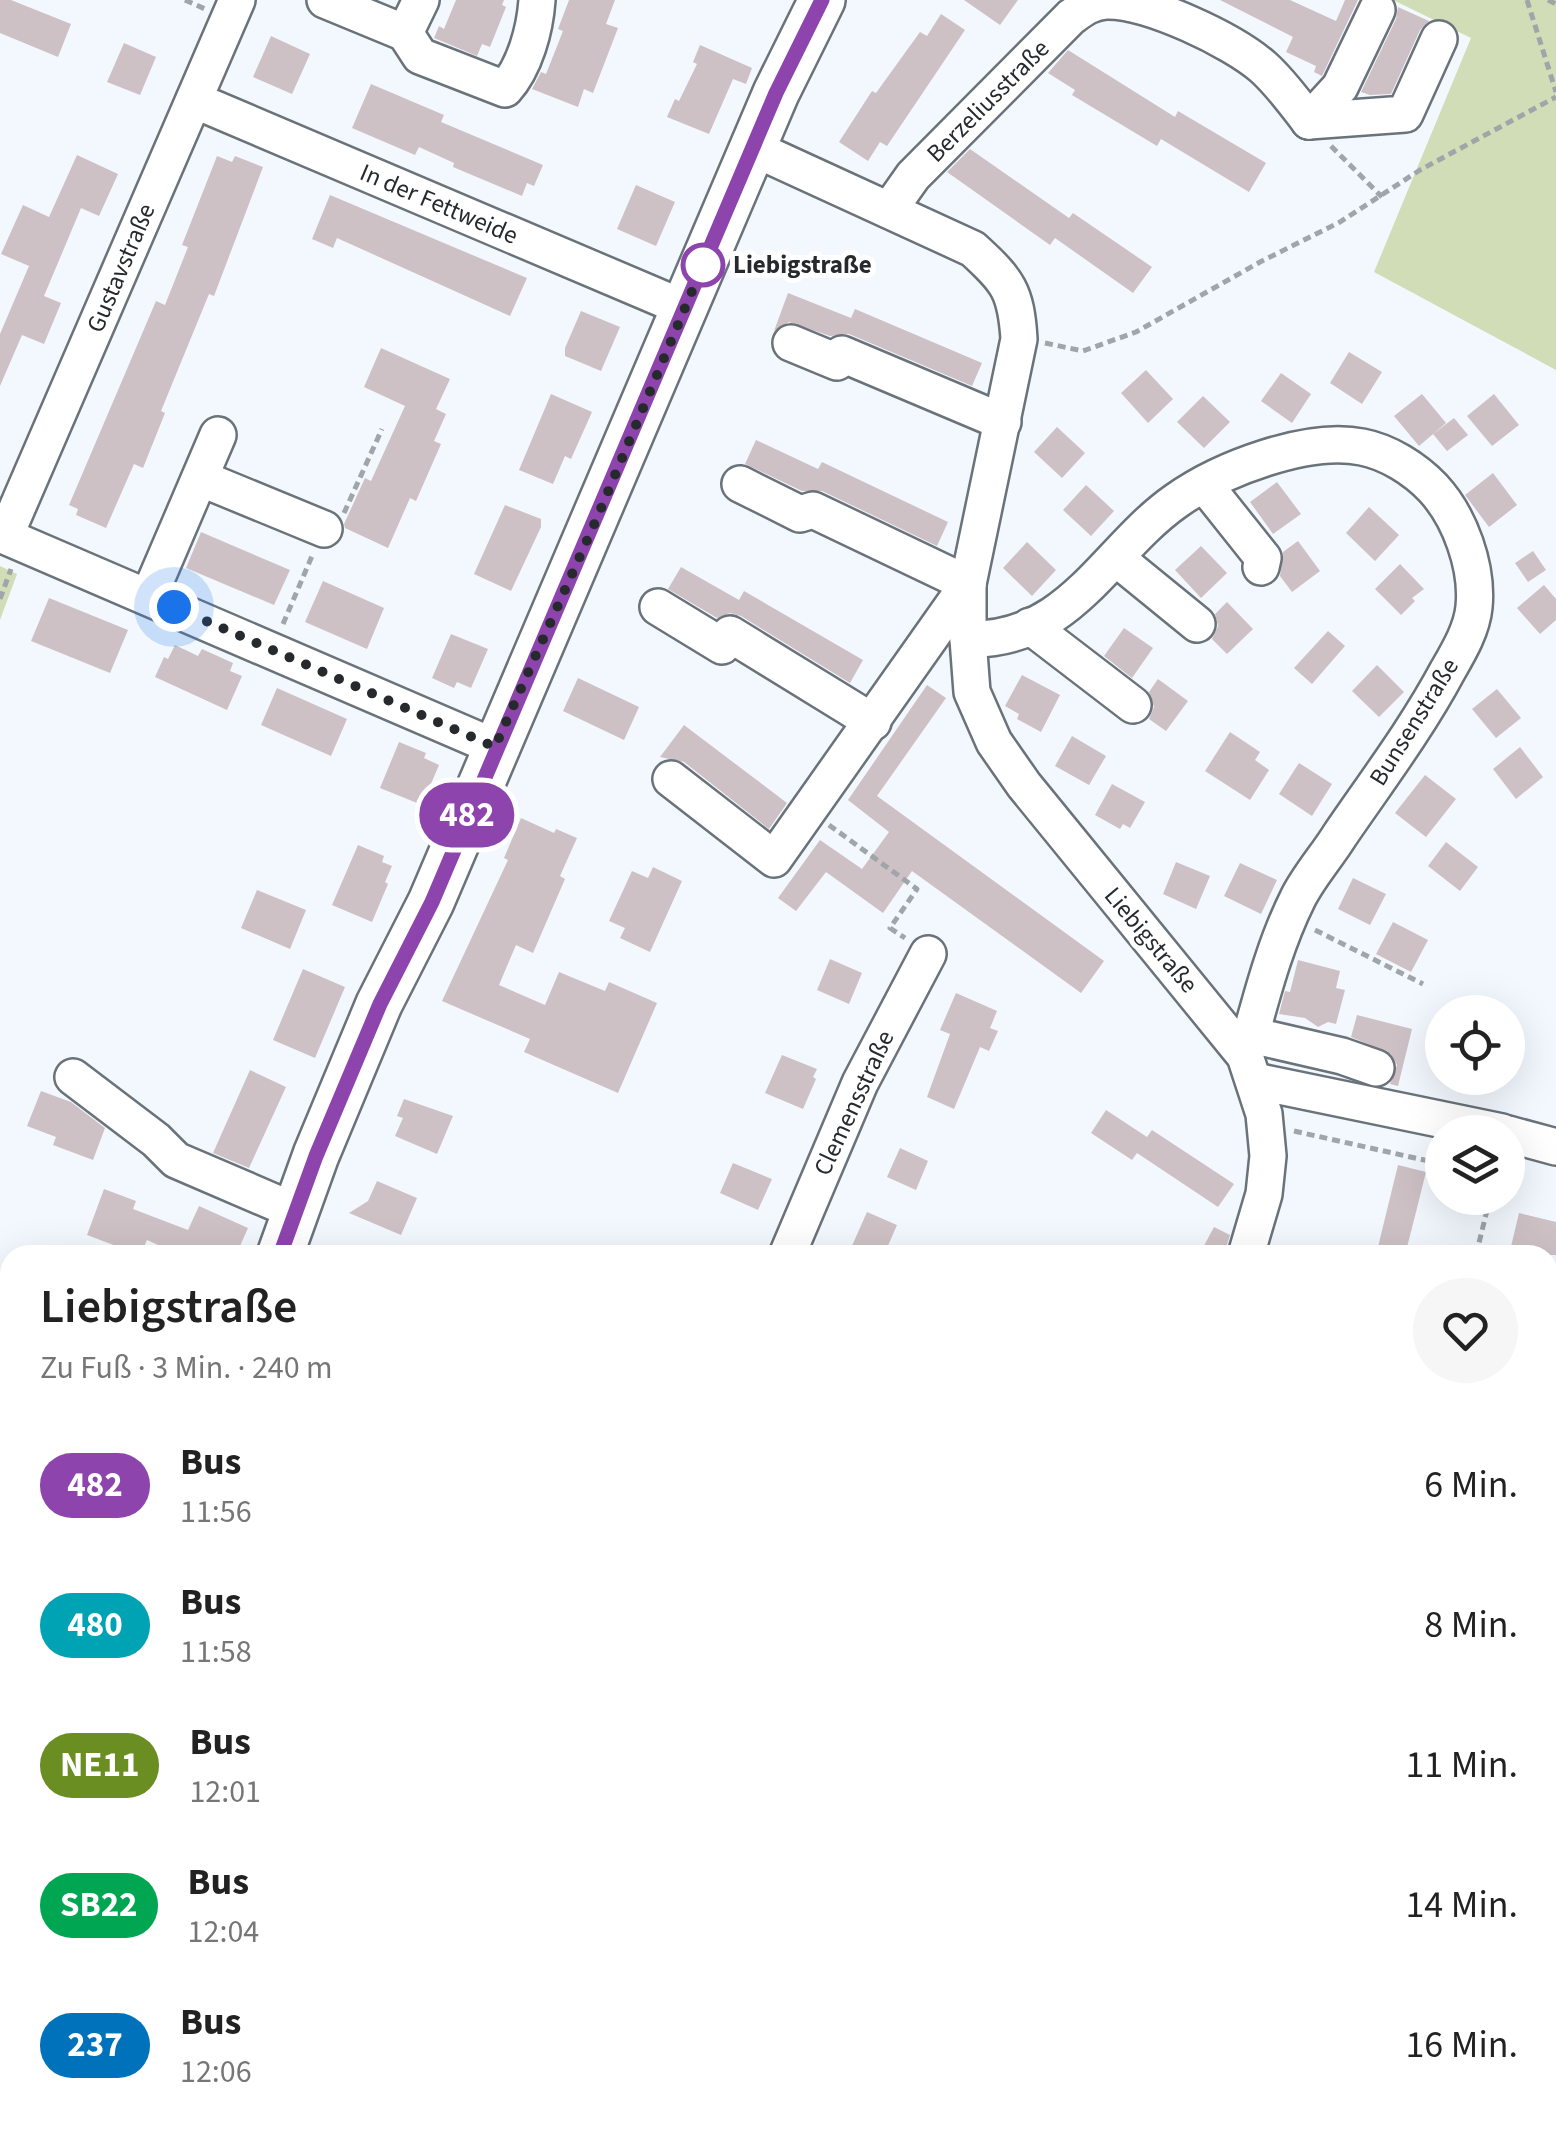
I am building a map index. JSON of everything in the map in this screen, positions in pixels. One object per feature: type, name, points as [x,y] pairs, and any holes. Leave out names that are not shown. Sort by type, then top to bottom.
[{"type":"main road","points":[[284,1245],[316,1156],[380,1004],[432,902],[753,148],[822,0]]},
{"type":"street","points":[[325,0],[405,33],[420,56],[505,88],[512,81],[535,26],[537,0]]},
{"type":"street","points":[[405,33],[421,0]]},
{"type":"street","name":"Berzeliusstraße","points":[[890,210],[913,176],[1071,17],[1089,4],[1108,0],[1130,4],[1218,36],[1262,66],[1309,121]]},
{"type":"street","name":"Gustavstraße","points":[[3,535],[194,100],[224,6]]},
{"type":"street","points":[[1309,121],[1340,86],[1377,10]]},
{"type":"street","points":[[1309,121],[1404,114],[1439,40]]},
{"type":"street","name":"In der Fettweide","points":[[194,100],[684,308]]},
{"type":"street","name":"Liebigstraße","points":[[753,148],[973,250],[1002,275],[1017,304],[1019,339],[968,584],[972,692],[994,742],[1024,785],[1250,1057],[1268,1156],[1264,1194],[1250,1245]]},
{"type":"street","points":[[791,343],[837,362],[842,354],[1003,422]]},
{"type":"street","points":[[149,596],[218,435]]},
{"type":"street","name":"Bunsenstraße","points":[[968,639],[985,640],[1030,626],[1086,590],[1174,502],[1204,484],[1268,458],[1332,444],[1364,447],[1420,474],[1438,492],[1461,529],[1474,607],[1457,655],[1429,706],[1298,896],[1266,978],[1250,1057]]},
{"type":"street","points":[[200,478],[324,529]]},
{"type":"street","points":[[740,484],[800,514],[813,510],[968,584]]},
{"type":"street","points":[[1204,484],[1263,558],[1261,567]]},
{"type":"street","points":[[3,535],[495,747]]},
{"type":"street","points":[[1116,558],[1197,624]]},
{"type":"street","name":"Liebigstraße","points":[[671,780],[774,859],[968,584]]},
{"type":"street","points":[[658,607],[722,646],[730,634],[872,722]]},
{"type":"street","points":[[1030,626],[1133,704]]},
{"type":"street","name":"Clemensstraße","points":[[790,1245],[860,1083],[928,954]]},
{"type":"street","points":[[1250,1057],[1342,1056],[1376,1068]]},
{"type":"street","points":[[1250,1057],[1445,1115]]},
{"type":"street","points":[[74,1078],[156,1140],[176,1160],[298,1212]]},
{"type":"street","points":[[1525,1138],[1556,1147]]},
{"type":"path","points":[[185,0],[224,6]]},
{"type":"path","points":[[1019,339],[1084,351],[1136,332],[1382,197],[1420,170],[1556,94],[1528,0]]},
{"type":"path","points":[[1548,0],[1556,4]]},
{"type":"path","points":[[1309,121],[1382,197]]},
{"type":"path","points":[[281,629],[324,529],[336,530],[382,429]]},
{"type":"path","points":[[810,812],[918,889],[890,928],[928,954]]},
{"type":"path","points":[[1290,918],[1423,984]]},
{"type":"path","points":[[1265,1124],[1425,1160]]},
{"type":"path","points":[[1478,1245],[1486,1215]]},
{"type":"green space","points":[[1393,0],[1556,0],[1556,370],[1374,272],[1471,38]]},
{"type":"green space","points":[[0,566],[17,574],[0,620]]},
{"type":"building","points":[[0,0],[11,0],[71,24],[58,57],[0,33]]},
{"type":"building","points":[[456,0],[504,0],[502,5],[506,7],[490,47],[482,44],[477,56],[434,38],[439,26],[444,29]]},
{"type":"building","points":[[569,0],[615,0],[606,24],[618,28],[593,93],[584,89],[578,107],[532,89],[541,72],[546,74],[563,31],[558,29]]},
{"type":"building","points":[[964,0],[1018,0],[1000,25]]},
{"type":"building","points":[[1220,0],[1290,0],[1336,21],[1345,0],[1358,0],[1322,76],[1314,72],[1316,66],[1286,52],[1293,37]]},
{"type":"building","points":[[1398,7],[1429,21],[1420,30],[1391,94],[1361,92],[1396,19]]},
{"type":"building","points":[[941,14],[965,30],[887,146],[880,142],[868,161],[839,142],[872,91],[876,93],[920,32],[927,36]]},
{"type":"building","points":[[271,36],[310,54],[292,94],[253,77]]},
{"type":"building","points":[[124,43],[156,57],[140,95],[107,82]]},
{"type":"building","points":[[700,45],[752,68],[746,84],[733,79],[709,134],[667,117],[697,64],[693,62]]},
{"type":"building","points":[[1068,50],[1175,117],[1178,111],[1266,163],[1249,192],[1161,139],[1157,146],[1072,95],[1075,90],[1048,73]]},
{"type":"building","points":[[371,84],[444,115],[441,122],[543,165],[534,186],[527,183],[522,196],[453,167],[454,163],[419,147],[415,155],[352,128]]},
{"type":"building","points":[[970,149],[1069,218],[1073,213],[1152,267],[1133,293],[1055,238],[1050,245],[947,172]]},
{"type":"building","points":[[77,155],[118,174],[99,216],[81,208],[44,296],[61,303],[44,344],[22,335],[0,386],[0,334],[29,266],[1,254],[23,205],[49,217]]},
{"type":"building","points":[[217,156],[232,162],[235,156],[263,167],[214,296],[209,294],[161,411],[165,413],[143,468],[134,464],[106,528],[76,515],[78,509],[69,505],[156,301],[165,305],[188,247],[182,245]]},
{"type":"building","points":[[636,185],[675,202],[656,246],[617,229]]},
{"type":"building","points":[[330,195],[527,278],[510,316],[337,238],[333,248],[312,239]]},
{"type":"building","points":[[788,293],[851,318],[855,309],[982,363],[972,386],[849,334],[830,336],[789,322],[774,331]]},
{"type":"building","points":[[581,311],[620,327],[601,371],[565,356]]},
{"type":"building","points":[[381,348],[450,379],[436,409],[446,414],[434,441],[441,444],[416,501],[410,498],[388,548],[345,528],[344,524],[365,478],[371,481],[405,406],[364,387]]},
{"type":"building","points":[[1349,352],[1382,372],[1362,404],[1330,383]]},
{"type":"building","points":[[1146,370],[1173,399],[1148,423],[1121,393]]},
{"type":"building","points":[[1281,373],[1311,394],[1292,423],[1261,401]]},
{"type":"building","points":[[551,394],[592,412],[571,459],[565,456],[553,484],[519,470]]},
{"type":"building","points":[[1422,394],[1446,423],[1419,446],[1394,416]]},
{"type":"building","points":[[1494,394],[1519,425],[1492,446],[1467,416]]},
{"type":"building","points":[[1203,396],[1230,422],[1204,448],[1177,422]]},
{"type":"building","points":[[1454,418],[1468,435],[1447,451],[1433,434]]},
{"type":"building","points":[[1057,427],[1085,453],[1062,478],[1034,452]]},
{"type":"building","points":[[756,440],[818,469],[822,462],[948,522],[937,546],[822,491],[802,491],[745,464]]},
{"type":"building","points":[[1493,473],[1517,505],[1489,527],[1465,495]]},
{"type":"building","points":[[1277,482],[1301,514],[1273,534],[1250,502]]},
{"type":"building","points":[[1086,485],[1114,511],[1091,536],[1063,510]]},
{"type":"building","points":[[505,505],[541,519],[541,527],[511,591],[474,574]]},
{"type":"building","points":[[1369,507],[1399,535],[1375,561],[1346,533]]},
{"type":"building","points":[[201,532],[290,570],[274,605],[186,568]]},
{"type":"building","points":[[1298,541],[1320,571],[1292,592],[1280,576],[1283,552]]},
{"type":"building","points":[[1027,542],[1056,570],[1032,596],[1003,568]]},
{"type":"building","points":[[1201,546],[1227,573],[1201,598],[1175,570]]},
{"type":"building","points":[[1533,551],[1546,570],[1528,582],[1515,563]]},
{"type":"building","points":[[1400,564],[1424,589],[1412,598],[1415,601],[1401,615],[1375,589]]},
{"type":"building","points":[[681,567],[739,600],[744,591],[863,660],[850,683],[741,616],[730,613],[717,618],[668,589]]},
{"type":"building","points":[[323,581],[384,608],[367,649],[305,622]]},
{"type":"building","points":[[1544,585],[1556,599],[1556,620],[1540,634],[1517,608]]},
{"type":"building","points":[[49,598],[128,630],[110,673],[31,641]]},
{"type":"building","points":[[1227,602],[1253,629],[1227,654],[1212,639],[1218,626],[1215,614]]},
{"type":"building","points":[[1124,628],[1153,648],[1132,678],[1104,656]]},
{"type":"building","points":[[1328,631],[1345,646],[1312,684],[1294,668]]},
{"type":"building","points":[[451,634],[488,649],[471,688],[457,682],[454,688],[432,678]]},
{"type":"building","points":[[175,645],[198,656],[202,649],[233,663],[230,671],[242,676],[227,710],[155,677]]},
{"type":"building","points":[[1377,665],[1404,692],[1379,717],[1352,691]]},
{"type":"building","points":[[1022,675],[1060,695],[1041,732],[1017,719],[1019,714],[1005,706]]},
{"type":"building","points":[[578,678],[639,707],[624,740],[563,711]]},
{"type":"building","points":[[1158,679],[1188,701],[1166,731],[1149,719],[1154,707],[1149,692]]},
{"type":"building","points":[[927,685],[946,698],[877,796],[1104,961],[1081,993],[912,871],[883,913],[826,872],[796,911],[778,898],[820,840],[862,869],[889,832],[848,800]]},
{"type":"building","points":[[277,688],[347,719],[331,756],[261,725]]},
{"type":"building","points":[[1497,689],[1521,718],[1496,738],[1472,709]]},
{"type":"building","points":[[684,725],[787,803],[769,829],[684,762],[660,757]]},
{"type":"building","points":[[1230,732],[1260,752],[1255,760],[1269,770],[1250,800],[1205,771]]},
{"type":"building","points":[[1072,736],[1106,756],[1089,785],[1055,766]]},
{"type":"building","points":[[399,742],[426,753],[424,758],[439,765],[422,805],[380,788]]},
{"type":"building","points":[[1520,747],[1543,777],[1516,799],[1493,769]]},
{"type":"building","points":[[1299,763],[1332,784],[1312,816],[1279,794]]},
{"type":"building","points":[[1425,775],[1456,799],[1426,837],[1395,813]]},
{"type":"building","points":[[1112,784],[1145,802],[1130,828],[1123,824],[1120,829],[1095,815]]},
{"type":"building","points":[[521,818],[554,833],[556,829],[577,838],[560,876],[565,879],[533,953],[516,945],[499,985],[545,1005],[559,972],[605,991],[609,982],[657,1003],[618,1093],[524,1052],[530,1039],[442,1001],[508,860],[504,858]]},
{"type":"building","points":[[1446,842],[1478,867],[1460,891],[1428,866]]},
{"type":"building","points":[[358,845],[384,856],[382,862],[392,866],[372,922],[332,905]]},
{"type":"building","points":[[1176,862],[1210,876],[1196,909],[1163,894]]},
{"type":"building","points":[[1240,863],[1277,880],[1261,914],[1224,896]]},
{"type":"building","points":[[653,867],[682,881],[650,952],[620,938],[625,928],[609,921],[632,871],[648,878]]},
{"type":"building","points":[[1353,878],[1386,894],[1370,925],[1338,909]]},
{"type":"building","points":[[257,890],[306,910],[290,949],[241,928]]},
{"type":"building","points":[[1393,922],[1428,940],[1411,972],[1376,954]]},
{"type":"building","points":[[830,959],[862,973],[849,1004],[817,990]]},
{"type":"building","points":[[1298,960],[1340,971],[1336,988],[1345,990],[1336,1024],[1328,1022],[1318,1027],[1305,1018],[1279,1014],[1285,991],[1290,992]]},
{"type":"building","points":[[303,969],[345,987],[315,1058],[273,1040]]},
{"type":"building","points":[[956,993],[997,1011],[990,1028],[998,1031],[989,1051],[980,1047],[954,1109],[927,1097],[950,1034],[940,1030]]},
{"type":"building","points":[[1357,1015],[1412,1029],[1398,1086],[1390,1084],[1397,1065],[1391,1054],[1351,1037]]},
{"type":"building","points":[[782,1055],[817,1069],[803,1109],[765,1093]]},
{"type":"building","points":[[250,1070],[286,1087],[249,1168],[213,1153]]},
{"type":"building","points":[[41,1091],[71,1102],[105,1128],[93,1160],[53,1145],[56,1137],[27,1126]]},
{"type":"building","points":[[404,1099],[453,1116],[437,1154],[395,1136],[403,1118],[397,1116]]},
{"type":"building","points":[[1106,1110],[1147,1137],[1152,1130],[1234,1184],[1218,1207],[1137,1153],[1132,1160],[1091,1133]]},
{"type":"building","points":[[900,1148],[928,1161],[916,1190],[887,1177]]},
{"type":"building","points":[[733,1163],[772,1179],[758,1210],[720,1193]]},
{"type":"building","points":[[1398,1165],[1425,1172],[1408,1245],[1378,1245]]},
{"type":"building","points":[[377,1181],[417,1198],[401,1235],[349,1213],[368,1201]]},
{"type":"building","points":[[104,1189],[136,1201],[133,1209],[188,1230],[199,1206],[248,1228],[240,1245],[158,1245],[147,1240],[145,1245],[114,1245],[87,1235]]},
{"type":"building","points":[[867,1212],[897,1225],[888,1245],[852,1245]]},
{"type":"building","points":[[1519,1215],[1556,1222],[1556,1245],[1511,1245]]},
{"type":"building","points":[[1214,1227],[1230,1235],[1226,1245],[1204,1245]]},
{"type":"bus line","name":"482","points":[[284,1245],[316,1156],[380,1004],[432,902],[776,93],[822,0]]},
{"type":"place","name":"Liebigstraße","points":[[703,265]]},
{"type":"route","points":[[174,607],[495,747],[703,265]]}]
